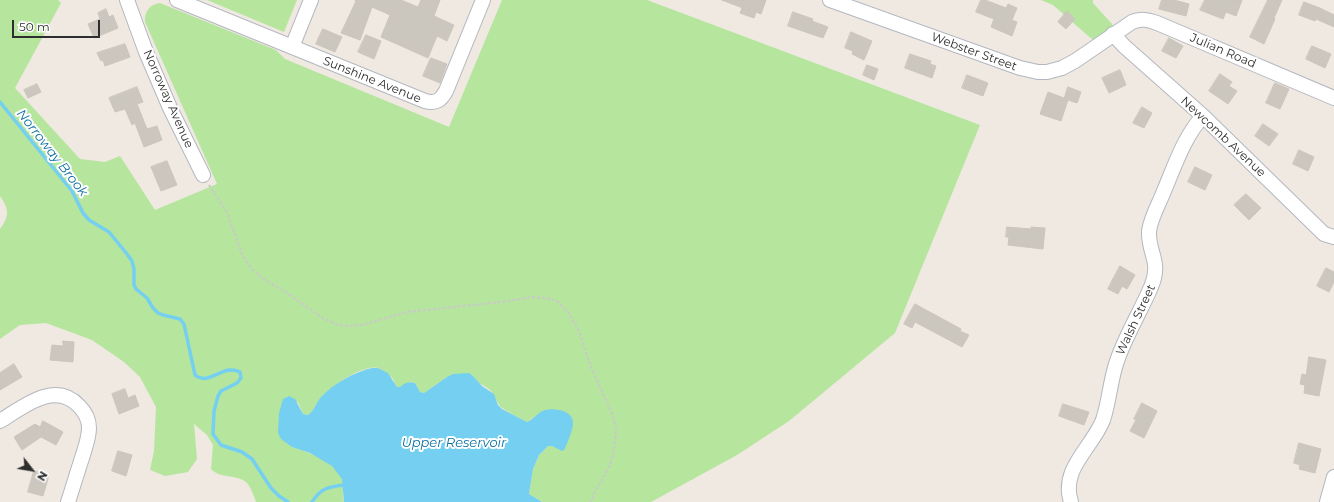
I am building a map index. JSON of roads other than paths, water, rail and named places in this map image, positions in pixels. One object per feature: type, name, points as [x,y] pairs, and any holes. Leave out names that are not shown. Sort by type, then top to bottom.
[{"type":"street","name":"Norroway Avenue","points":[[127,0],[146,52],[170,108],[203,175]]},
{"type":"street","name":"Sunshine Avenue","points":[[178,0],[425,101],[434,102],[441,99],[446,91],[483,0]]},
{"type":"street","points":[[292,47],[312,0]]},
{"type":"street","name":"Webster Street","points":[[830,0],[1020,68],[1038,72],[1055,71],[1069,65],[1113,34]]},
{"type":"street","name":"Julian Road","points":[[1113,34],[1132,22],[1138,20],[1151,20],[1334,98]]},
{"type":"street","name":"Newcomb Avenue","points":[[1113,34],[1124,46],[1203,116],[1324,234],[1334,237]]},
{"type":"street","name":"Walsh Street","points":[[1070,502],[1068,488],[1072,470],[1099,428],[1106,410],[1116,365],[1154,280],[1156,264],[1150,240],[1151,222],[1187,139],[1193,128],[1203,116]]},
{"type":"street","points":[[0,421],[35,400],[55,394],[67,397],[83,410],[88,422],[88,434],[68,502]]},
{"type":"street","points":[[1328,502],[1334,477]]},
{"type":"water","name":"Upper Reservoir","points":[[372,368],[378,368],[388,373],[397,387],[413,382],[420,392],[424,393],[453,374],[469,373],[482,386],[494,394],[498,405],[502,409],[527,422],[545,410],[558,410],[570,415],[573,426],[564,450],[562,451],[552,446],[548,446],[539,455],[533,469],[529,494],[542,502],[344,502],[342,479],[332,466],[310,453],[292,447],[281,439],[278,433],[279,413],[283,399],[289,396],[295,399],[303,414],[308,415],[321,397],[338,383]]},
{"type":"waterway","name":"Norroway Brook","points":[[0,102],[72,191],[83,213],[89,220],[109,232],[127,254],[132,261],[134,269],[134,285],[136,289],[147,298],[158,313],[180,319],[184,324],[195,375],[201,378],[206,378],[227,370],[240,372],[241,378],[237,383],[221,391],[218,396],[214,411],[213,434],[221,445],[242,452],[252,459],[271,488],[288,502]]},
{"type":"waterway","name":"Norroway Brook","points":[[312,502],[315,497],[325,489],[344,485]]}]
